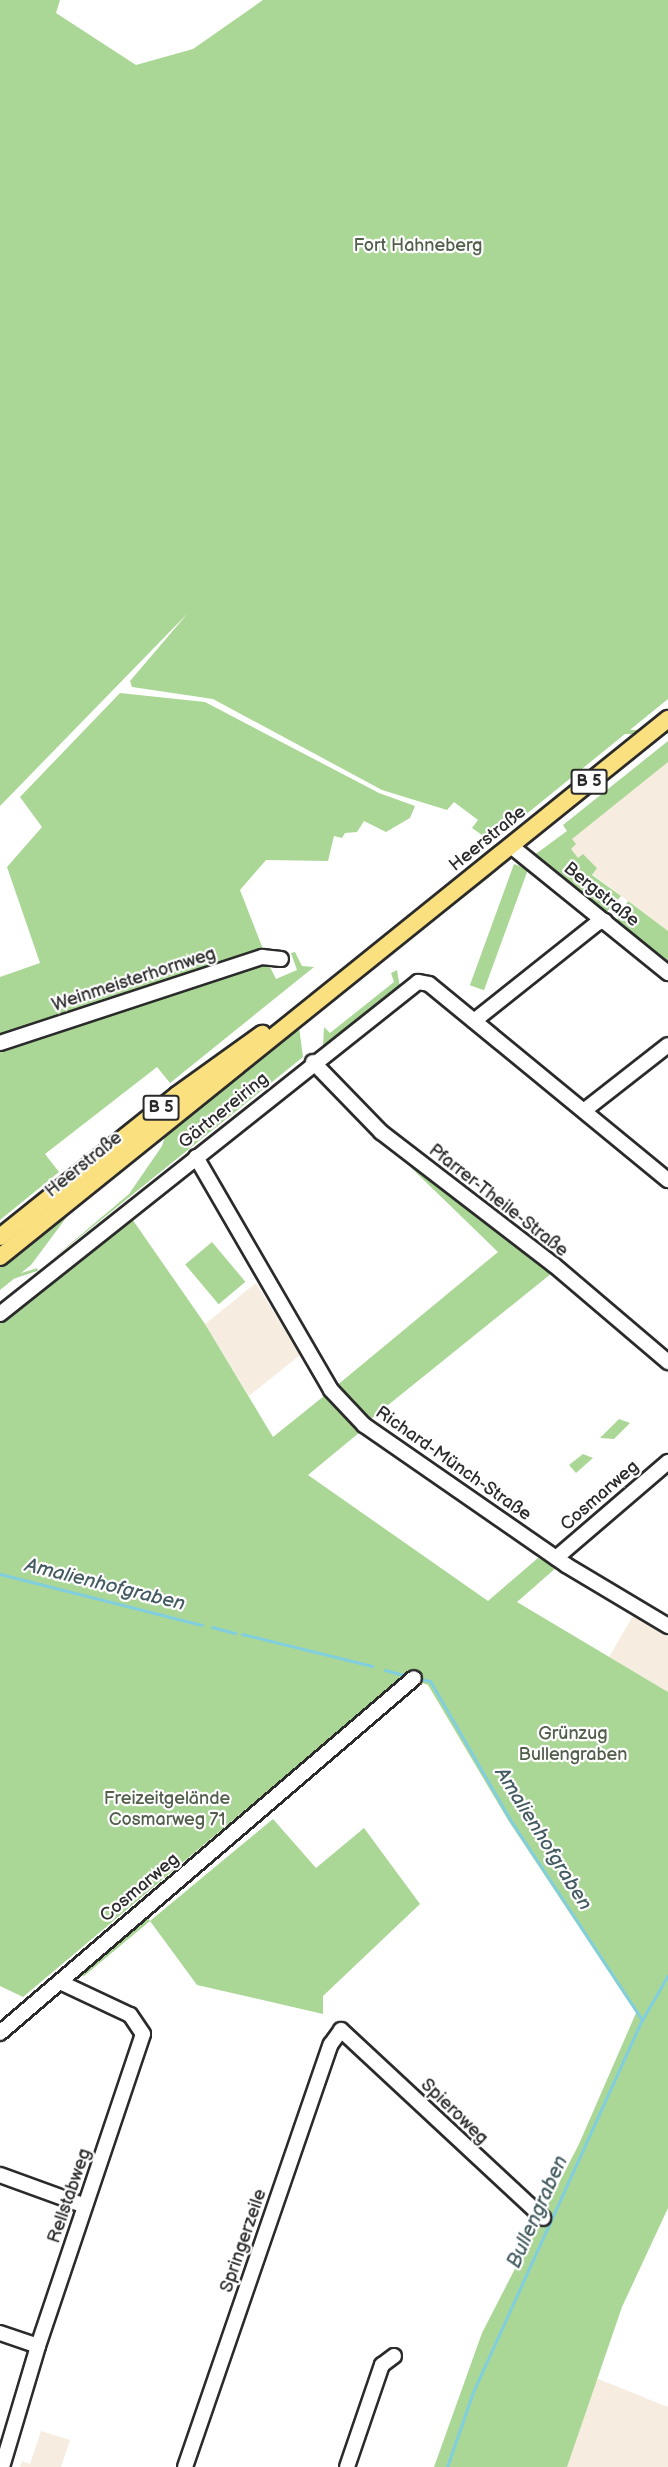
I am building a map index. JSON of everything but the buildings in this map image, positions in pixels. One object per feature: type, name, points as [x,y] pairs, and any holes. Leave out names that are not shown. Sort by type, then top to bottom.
[{"type":"main road","name":"Heerstraße","points":[[0,1257],[668,718]]},
{"type":"main road","name":"Heerstraße","points":[[0,1237],[222,1061],[331,989]]},
{"type":"street","name":"Bergstraße","points":[[511,846],[668,973]]},
{"type":"street","points":[[474,1021],[597,923],[605,921]]},
{"type":"street","name":"Weinmeisterhornweg","points":[[0,1043],[262,957],[281,959]]},
{"type":"street","name":"Gärtnereiring","points":[[0,1314],[313,1062],[418,982],[429,984],[668,1180]]},
{"type":"street","points":[[585,1110],[668,1045]]},
{"type":"street","name":"Pfarrer-Theile-Straße","points":[[313,1062],[381,1132],[537,1251],[668,1362]]},
{"type":"street","name":"Richard-Münch-Straße","points":[[196,1157],[334,1394],[364,1425],[556,1558],[668,1626]]},
{"type":"street","name":"Cosmarweg","points":[[556,1558],[668,1462]]},
{"type":"street","name":"Cosmarweg","points":[[0,2033],[414,1678]]},
{"type":"street","name":"Rellstabweg","points":[[2,2467],[38,2346],[143,2034],[130,2015],[60,1982]]},
{"type":"street","name":"Spieroweg","points":[[341,2030],[543,2218]]},
{"type":"street","name":"Springerzeile","points":[[185,2467],[332,2040],[341,2030]]},
{"type":"street","points":[[0,2175],[86,2206]]},
{"type":"street","points":[[0,2333],[38,2346]]},
{"type":"street","points":[[347,2467],[382,2365],[394,2356]]},
{"type":"shaded area","points":[[668,757],[668,931],[556,847]]},
{"type":"shaded area","points":[[256,1283],[300,1355],[249,1396],[205,1324]]},
{"type":"shaded area","points":[[633,1616],[668,1637],[668,1692],[609,1657]]},
{"type":"shaded area","points":[[596,2378],[668,2407],[668,2467],[567,2467]]},
{"type":"shaded area","points":[[41,2431],[70,2440],[61,2467],[20,2467],[22,2461],[30,2464]]},
{"type":"green space","name":"Fort Hahneberg","points":[[0,0],[60,0],[56,13],[136,65],[193,49],[263,0],[668,0],[668,699],[492,842],[472,828],[478,820],[454,802],[447,810],[382,790],[213,699],[132,687],[130,681],[188,613],[0,806]]},
{"type":"green space","points":[[120,693],[205,702],[379,793],[415,806],[410,818],[386,832],[364,821],[357,832],[345,833],[342,838],[334,836],[328,861],[266,860],[240,890],[263,949],[0,1037],[0,977],[40,963],[7,867],[42,827],[20,797]]},
{"type":"green space","points":[[492,730],[668,730],[668,734],[492,734]]},
{"type":"green space","points":[[668,741],[668,762],[572,839],[576,844],[571,849],[578,858],[583,854],[597,868],[592,875],[621,896],[605,914],[533,856],[567,831],[563,825]]},
{"type":"green space","points":[[514,864],[528,869],[484,990],[470,985]]},
{"type":"green space","points":[[490,873],[492,875],[391,953]]},
{"type":"green space","points":[[628,901],[668,931],[668,966],[615,923]]},
{"type":"green space","points":[[295,952],[302,966],[314,967],[170,1083],[157,1067],[45,1154],[59,1172],[0,1220],[0,1050],[262,962],[269,965],[276,979],[297,970],[291,953]]},
{"type":"green space","points":[[397,970],[400,987],[323,1047],[324,1027],[330,1033],[394,982],[391,973]]},
{"type":"green space","points":[[299,1027],[303,1057],[50,1261],[129,1194],[162,1146],[167,1129]]},
{"type":"green space","points":[[368,1126],[552,1273],[367,1422],[335,1387],[498,1252]]},
{"type":"green space","points":[[75,1206],[31,1265],[0,1290],[0,1264]]},
{"type":"green space","points":[[130,1216],[205,1324],[273,1437],[324,1396],[360,1432],[308,1475],[488,1601],[538,1558],[557,1567],[517,1602],[668,1692],[668,2208],[622,2307],[567,2467],[434,2467],[482,2333],[579,2144],[636,2013],[508,1820],[428,1685],[404,1676],[23,1997],[0,1986],[0,1320]]},
{"type":"green space","points":[[212,1242],[245,1282],[219,1304],[185,1264]]},
{"type":"green space","points":[[37,1268],[38,1271],[0,1283],[0,1280]]},
{"type":"green space","points":[[619,1419],[630,1423],[614,1439],[600,1438]]},
{"type":"green space","points":[[583,1454],[593,1458],[576,1473],[569,1465]]},
{"type":"green space","points":[[273,1819],[316,1868],[364,1828],[420,1904],[323,1996],[323,2014],[197,1985],[150,1921]]},
{"type":"green space","points":[[144,1912],[150,1921],[84,1976],[78,1974]]},
{"type":"waterway","name":"Amalienhofgraben","points":[[0,1574],[202,1625]]},
{"type":"waterway","name":"Amalienhofgraben","points":[[212,1627],[235,1633]]},
{"type":"waterway","name":"Amalienhofgraben","points":[[242,1634],[372,1666]]},
{"type":"waterway","name":"Amalienhofgraben","points":[[385,1670],[408,1676]]},
{"type":"waterway","name":"Amalienhofgraben","points":[[419,1679],[430,1681],[509,1818],[642,2020]]},
{"type":"waterway","name":"Bullengraben","points":[[447,2467],[473,2392],[642,2020],[668,1975]]},
{"type":"park label","name":"Grünzug Bullengraben","points":[[573,1745]]},
{"type":"park label","name":"Freizeitgelände Cosmarweg 71","points":[[167,1810]]}]
